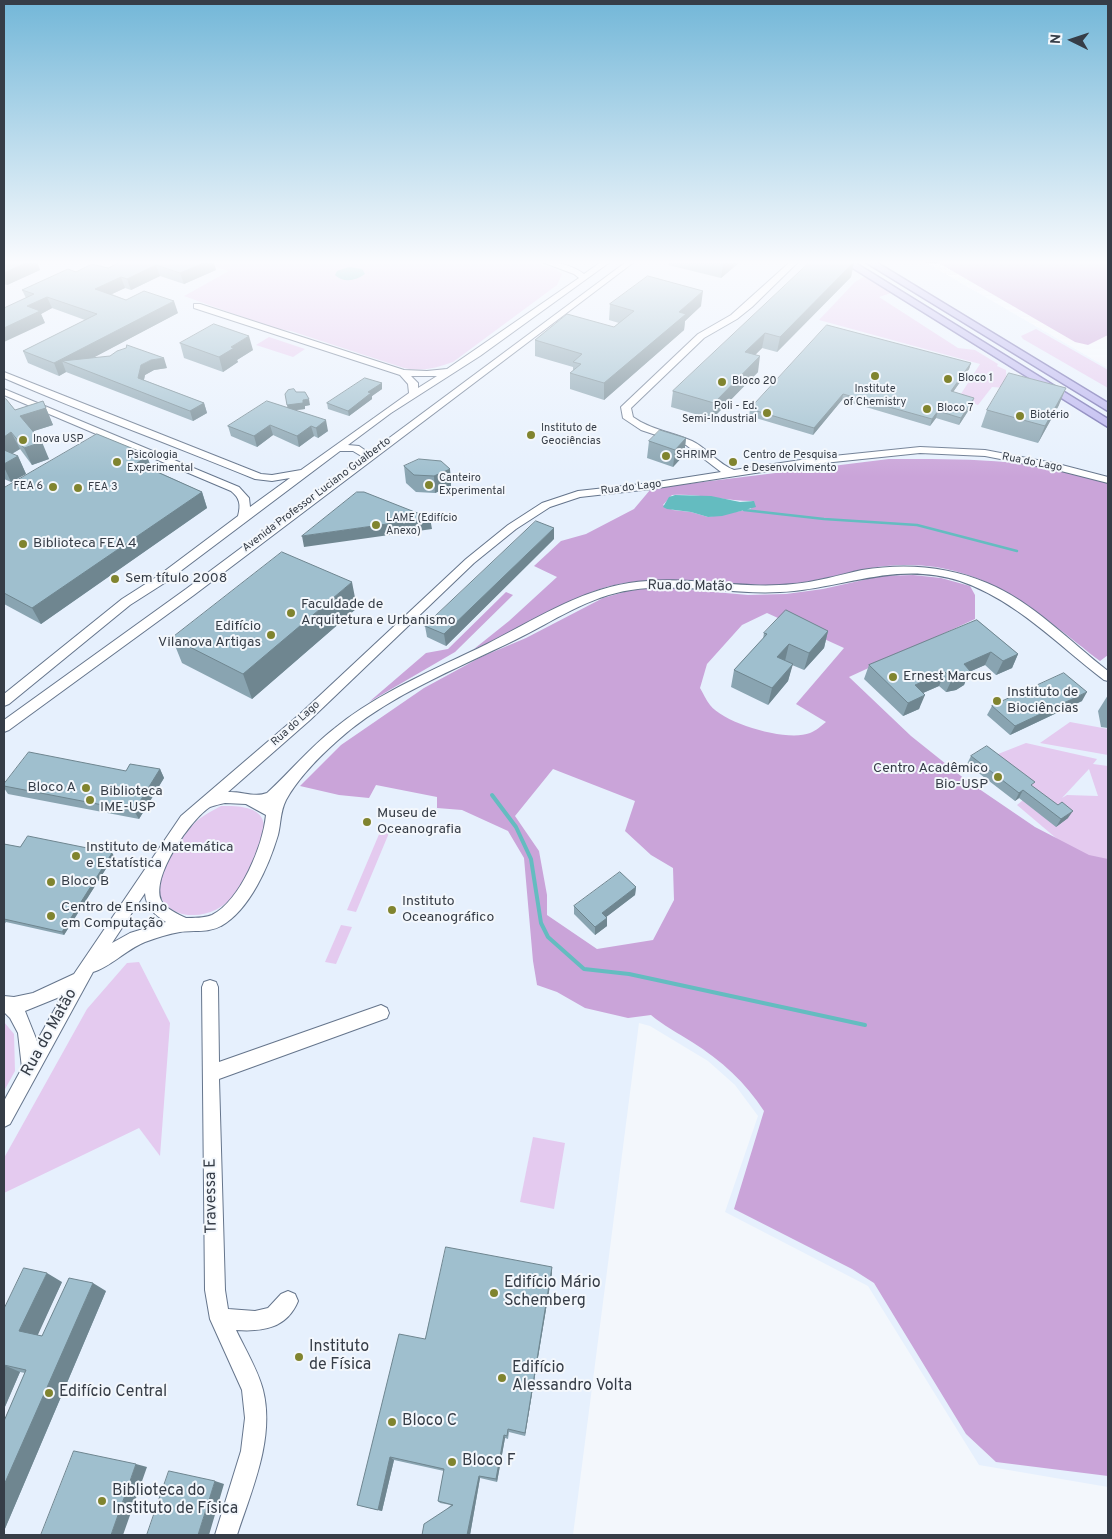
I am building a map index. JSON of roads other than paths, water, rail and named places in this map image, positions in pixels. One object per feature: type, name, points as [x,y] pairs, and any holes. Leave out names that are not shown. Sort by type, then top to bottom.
[{"type":"main road","points":[[963,334],[1108,424]]},
{"type":"main road","points":[[987,334],[1108,408]]},
{"type":"street","points":[[282,334],[402,373],[427,374],[452,371]]},
{"type":"street","name":"Avenida Professor Luciano Gualberto","points":[[4,701],[126,602],[162,579],[358,433],[505,334]]},
{"type":"street","name":"Avenida Professor Luciano Gualberto","points":[[4,728],[190,592],[532,334]]},
{"type":"street","points":[[705,334],[626,407],[628,418],[637,425],[694,446],[712,463],[732,473]]},
{"type":"street","points":[[502,336],[510,342],[520,343]]},
{"type":"street","points":[[491,344],[506,344],[511,350]]},
{"type":"street","points":[[402,373],[413,382],[414,394]]},
{"type":"street","points":[[4,375],[180,447],[264,478],[308,471]]},
{"type":"street","points":[[6,393],[21,388],[25,384]]},
{"type":"street","points":[[20,399],[25,393],[36,389]]},
{"type":"street","points":[[6,393],[96,429],[235,489],[244,498],[246,504],[243,517]]},
{"type":"street","points":[[82,424],[95,418],[100,413]]},
{"type":"street","points":[[96,429],[98,423],[112,418]]},
{"type":"street","points":[[358,433],[358,437],[365,443],[385,445]]},
{"type":"street","points":[[160,458],[180,447]]},
{"type":"street","points":[[338,448],[355,448],[369,457]]},
{"type":"street","name":"Rua do Lago","points":[[206,803],[327,695],[470,561],[512,527],[546,505],[578,494],[651,486],[707,476],[890,452],[956,451],[985,453],[1108,480]]},
{"type":"street","points":[[707,476],[713,471],[712,463]]},
{"type":"street","name":"Rua do Matão","points":[[259,802],[272,797],[293,779],[349,723],[389,700],[448,668],[586,600],[605,593],[636,586],[679,584],[768,589],[809,586],[882,571],[902,569],[962,578],[1003,595],[1108,677]]},
{"type":"street","points":[[45,668],[45,672],[53,678],[74,675]]},
{"type":"street","points":[[25,685],[34,683],[42,687],[43,694],[39,702]]},
{"type":"street","points":[[242,797],[249,766]]},
{"type":"street","name":"Rua do Matão","points":[[273,815],[280,798],[293,779]]},
{"type":"street","points":[[226,796],[242,797],[259,802],[273,815],[272,832],[246,890],[216,921],[207,924],[183,924],[159,909],[153,900],[154,881],[160,858],[186,820],[206,803],[226,796]]},
{"type":"street","name":"Rua do Matão","points":[[4,1118],[81,977],[160,858]]},
{"type":"street","name":"Rua do Matão","points":[[81,977],[122,944],[149,932],[183,924]]},
{"type":"street","points":[[7,1004],[42,997],[81,977]]},
{"type":"street","name":"Travessa E","points":[[210,987],[214,1270],[220,1319],[252,1389],[256,1418],[252,1451],[226,1535]]},
{"type":"street","points":[[7,1004],[21,1017],[28,1032],[31,1049],[30,1069]]},
{"type":"street","points":[[210,1073],[230,1068],[381,1013]]},
{"type":"street","points":[[220,1319],[244,1321],[263,1319],[276,1315],[288,1301]]},
{"type":"water","points":[[675,495],[711,496],[740,502],[754,501],[756,507],[722,516],[708,517],[663,507],[669,497]]},
{"type":"waterway","points":[[744,510],[824,519],[917,525],[1017,551]]},
{"type":"waterway","points":[[492,795],[516,827],[531,859],[541,923],[548,937],[584,969],[629,974],[865,1025]]},
{"type":"place","name":"Institute of Chemistry","points":[[875,376]]},
{"type":"place","name":"Bloco 1","points":[[948,379]]},
{"type":"place","name":"Bloco 20","points":[[722,382]]},
{"type":"place","name":"Bloco 7","points":[[927,409]]},
{"type":"place","name":"Poli - Ed. Semi-Industrial","points":[[767,413]]},
{"type":"place","name":"Biotério","points":[[1020,416]]},
{"type":"place","name":"Instituto de Geociências","points":[[531,435]]},
{"type":"place","name":"Inova USP","points":[[23,440]]},
{"type":"place","name":"SHRIMP","points":[[666,456]]},
{"type":"place","name":"Psicologia Experimental","points":[[117,462]]},
{"type":"place","name":"Centro de Pesquisa e Desenvolvimento","points":[[733,462]]},
{"type":"place","name":"Canteiro Experimental","points":[[429,485]]},
{"type":"place","name":"FEA 6","points":[[53,487]]},
{"type":"place","name":"FEA 3","points":[[78,488]]},
{"type":"place","name":"LAME (Edifício Anexo)","points":[[376,525]]},
{"type":"place","name":"Biblioteca FEA 4","points":[[23,544]]},
{"type":"place","name":"Sem título 2008","points":[[115,579]]},
{"type":"place","name":"Faculdade de Arquitetura e Urbanismo","points":[[291,613]]},
{"type":"place","name":"Edifício Vilanova Artigas","points":[[271,635]]},
{"type":"place","name":"Ernest Marcus","points":[[893,677]]},
{"type":"place","name":"Instituto de Biociências","points":[[997,701]]},
{"type":"place","name":"Centro Acadêmico Bio-USP","points":[[998,777]]},
{"type":"place","name":"Bloco A","points":[[86,788]]},
{"type":"place","name":"Biblioteca IME-USP","points":[[90,800]]},
{"type":"place","name":"Museu de Oceanografia","points":[[367,822]]},
{"type":"place","name":"Instituto de Matemática e Estatística","points":[[76,856]]},
{"type":"place","name":"Bloco B","points":[[51,882]]},
{"type":"place","name":"Instituto Oceanográfico","points":[[392,910]]},
{"type":"place","name":"Centro de Ensino em Computação","points":[[51,916]]},
{"type":"place","name":"Edifício Mário Schemberg","points":[[494,1293]]},
{"type":"place","name":"Instituto de Física","points":[[299,1357]]},
{"type":"place","name":"Edifício Alessandro Volta","points":[[502,1378]]},
{"type":"place","name":"Edifício Central","points":[[49,1393]]},
{"type":"place","name":"Bloco C","points":[[392,1422]]},
{"type":"place","name":"Bloco F","points":[[452,1462]]},
{"type":"place","name":"Biblioteca do Instituto de Física","points":[[102,1501]]}]
